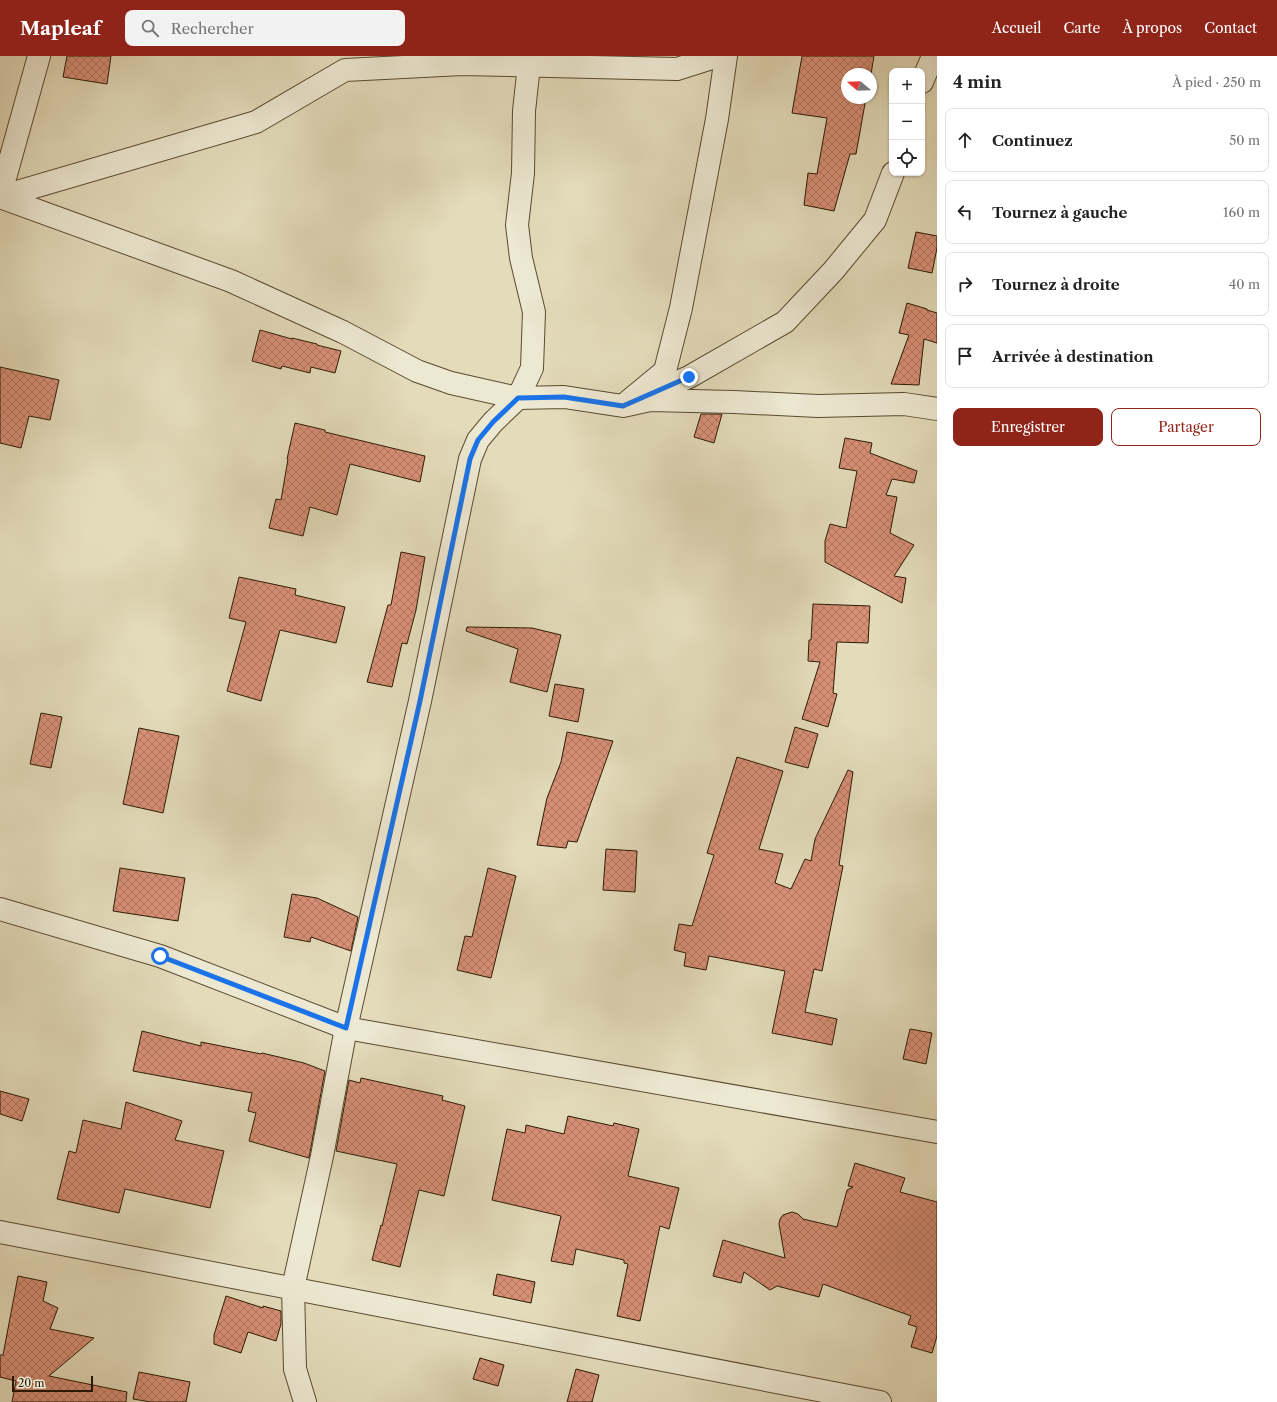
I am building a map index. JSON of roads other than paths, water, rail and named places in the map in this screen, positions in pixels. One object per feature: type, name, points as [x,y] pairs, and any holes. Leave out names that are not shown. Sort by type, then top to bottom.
[{"type":"street","points":[[0,197],[39,56]]},
{"type":"street","points":[[0,197],[256,122],[345,70],[529,61],[677,69],[718,56]]},
{"type":"street","points":[[623,406],[665,371],[680,308],[715,126],[726,56]]},
{"type":"street","points":[[925,75],[933,56]]},
{"type":"street","points":[[305,1402],[295,1369],[293,1288],[322,1156],[346,1028],[420,701],[470,459],[478,440],[493,422],[518,398],[532,368],[534,312],[521,258],[517,226],[523,173],[524,111],[529,61]]},
{"type":"street","points":[[623,406],[689,377],[785,322],[833,272],[875,220],[891,176]]},
{"type":"street","points":[[0,197],[231,281],[344,332],[417,371],[451,383],[518,398],[564,397],[623,406],[650,400],[818,406],[904,404],[937,409]]},
{"type":"street","points":[[0,909],[160,956],[346,1028],[937,1132]]},
{"type":"street","points":[[0,1232],[880,1402]]}]
